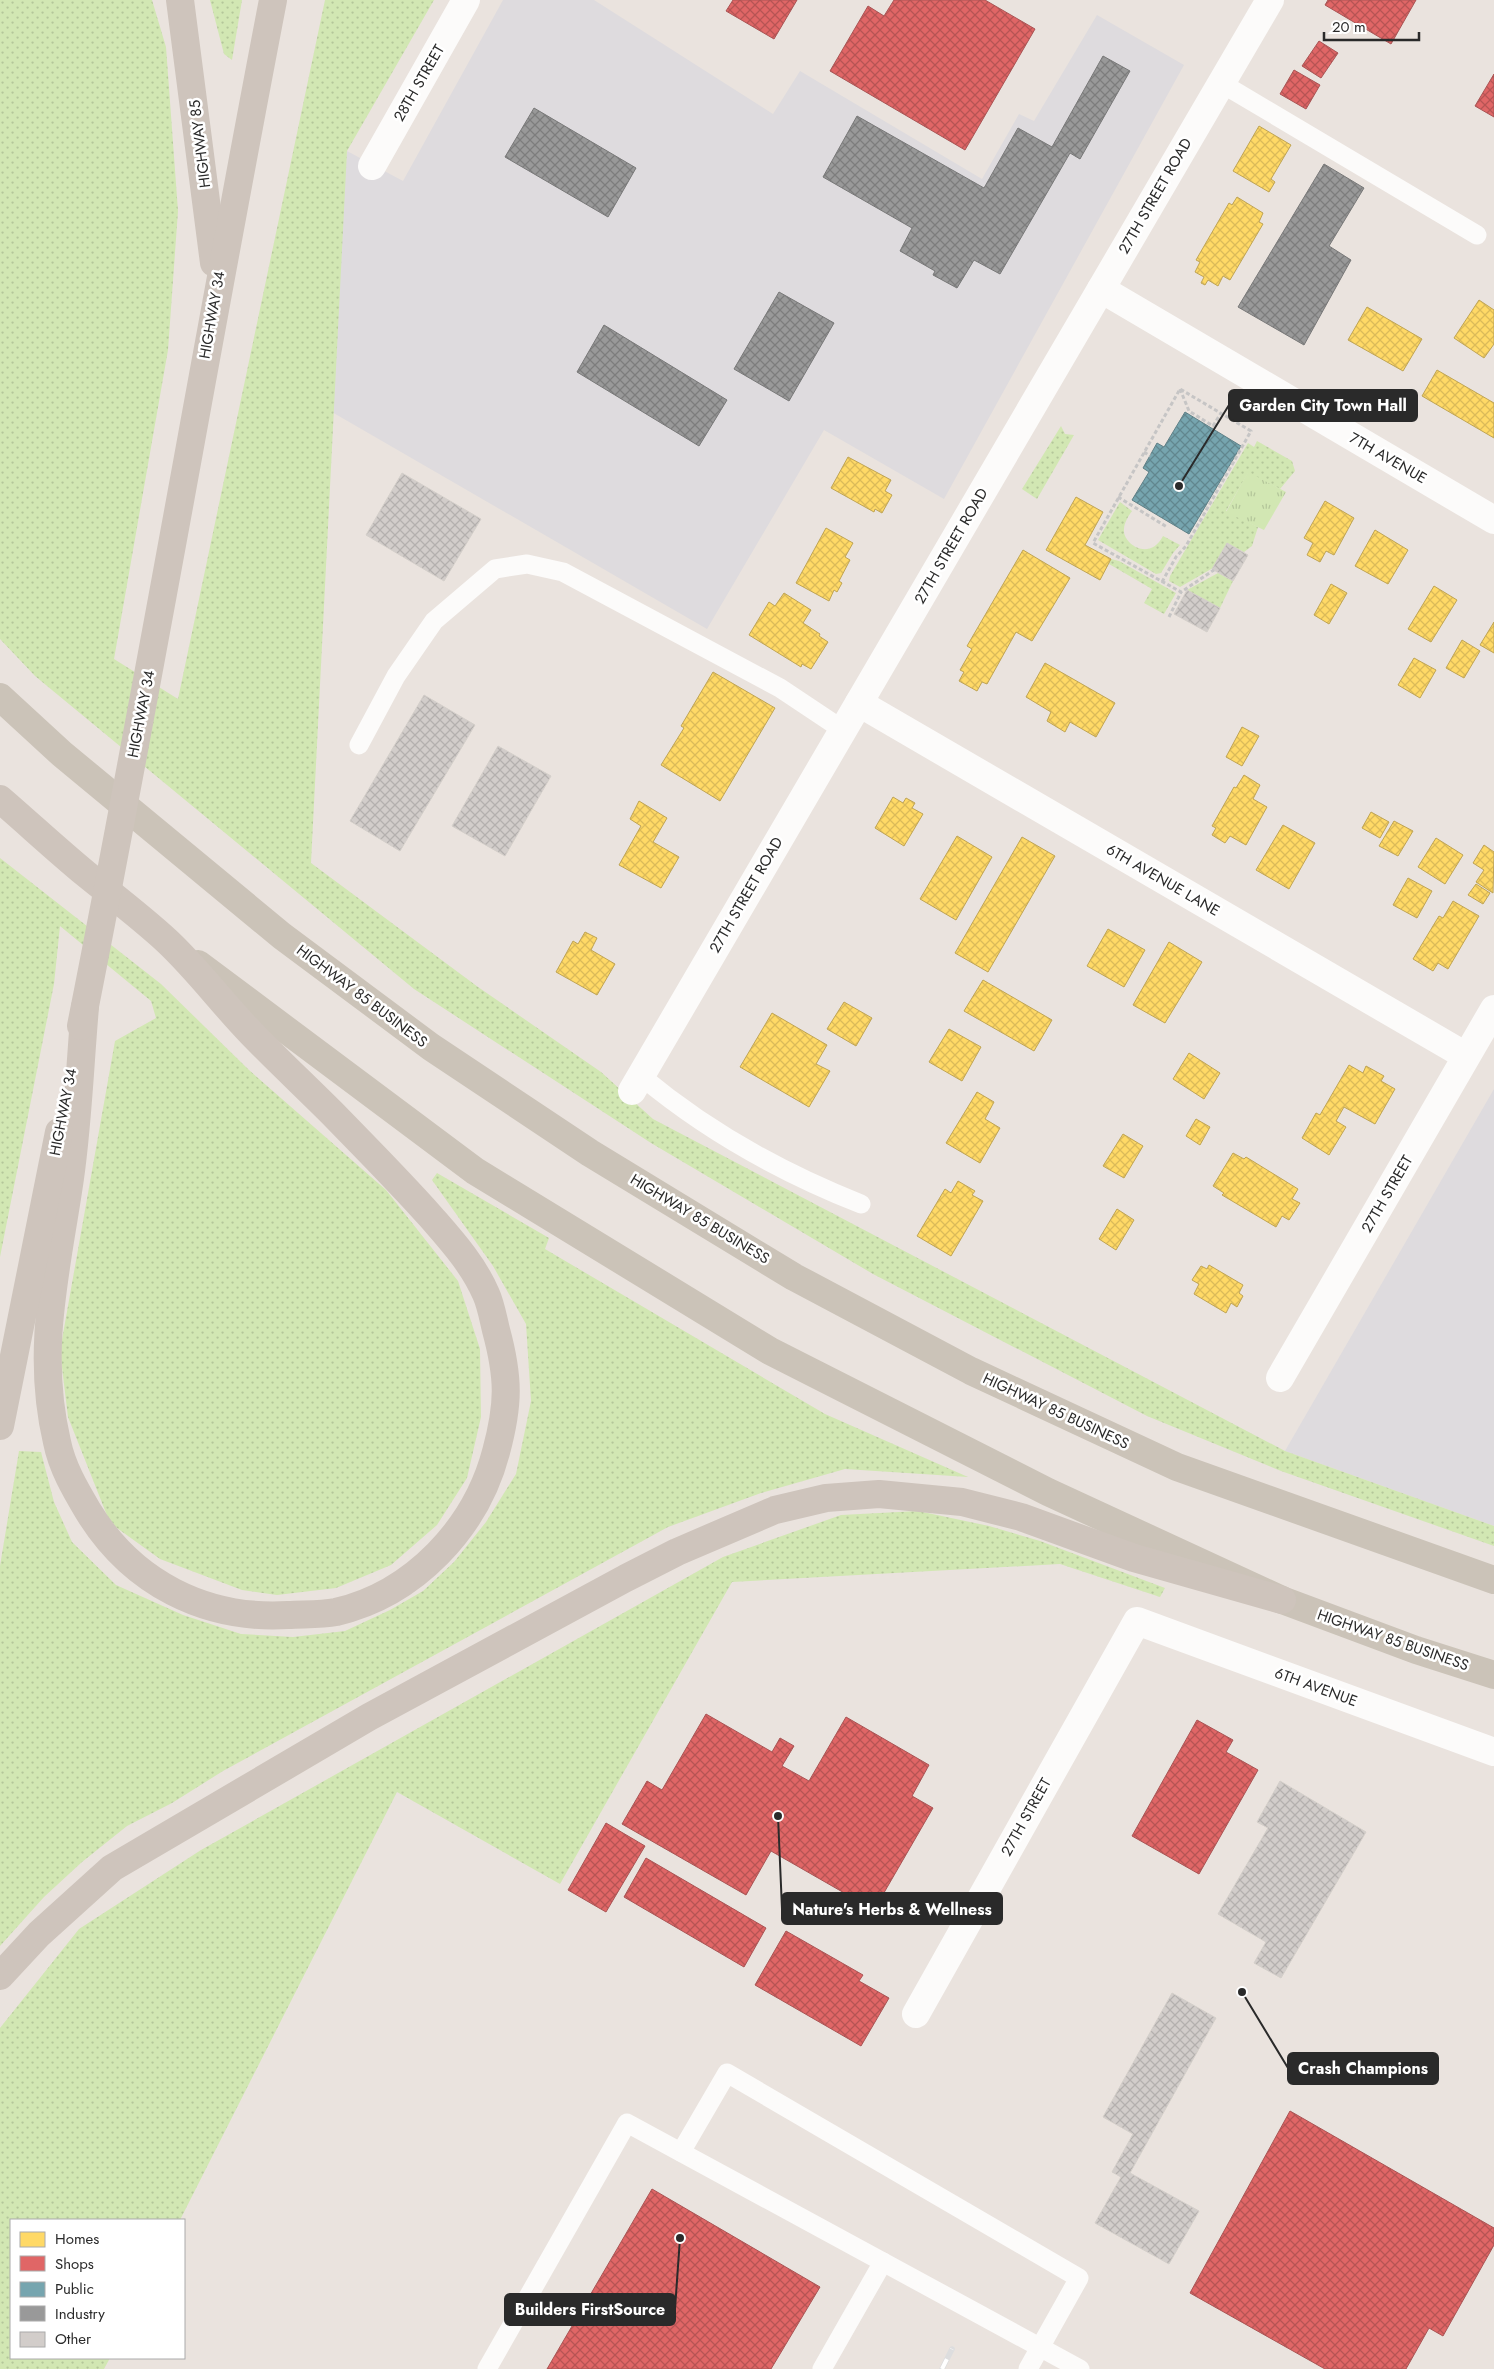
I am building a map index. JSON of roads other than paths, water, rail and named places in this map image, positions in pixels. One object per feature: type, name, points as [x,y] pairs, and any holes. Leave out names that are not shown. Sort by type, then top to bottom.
[{"type":"highway","name":"HIGHWAY 85","points":[[180,0],[217,289]]},
{"type":"highway","name":"HIGHWAY 34","points":[[0,1426],[147,682],[217,289],[273,0]]},
{"type":"highway","name":"HIGHWAY 85 BUSINESS","points":[[0,799],[74,865],[168,942]]},
{"type":"highway","points":[[84,1007],[71,1174],[49,1303],[47,1344],[48,1394],[55,1436],[61,1460],[77,1492],[99,1529],[122,1557],[143,1574],[184,1598],[231,1613],[261,1617],[332,1613],[357,1606],[382,1595],[411,1578],[435,1558],[470,1514],[490,1474],[508,1393],[505,1363],[488,1297],[476,1274],[454,1243],[397,1179],[251,1033],[168,942]]},
{"type":"highway","points":[[0,1976],[39,1934],[112,1868],[370,1717],[626,1578],[678,1552],[775,1510],[826,1498],[879,1494],[962,1502],[1021,1517],[1134,1558],[1282,1600]]},
{"type":"main road","name":"HIGHWAY 85 BUSINESS","points":[[0,697],[62,754],[282,936],[431,1047],[590,1153],[794,1277],[971,1371],[1177,1467],[1494,1580]]},
{"type":"main road","name":"HIGHWAY 85 BUSINESS","points":[[168,942],[475,1171],[770,1351],[1048,1492],[1282,1600],[1416,1650],[1494,1676]]},
{"type":"street","name":"28TH STREET","points":[[372,166],[466,0]]},
{"type":"street","name":"27TH STREET ROAD","points":[[636,1084],[1270,0]]},
{"type":"street","name":"7TH AVENUE","points":[[1101,290],[1494,520]]},
{"type":"street","name":"6TH AVENUE LANE","points":[[859,703],[1466,1056]]},
{"type":"street","name":"27TH STREET","points":[[1280,1378],[1494,1009]]},
{"type":"street","name":"27TH STREET","points":[[916,2014],[1137,1621]]},
{"type":"street","name":"6TH AVENUE","points":[[1137,1621],[1494,1752]]},
{"type":"lane","points":[[1221,83],[1476,236]]},
{"type":"lane","points":[[359,745],[396,676],[434,621],[495,569],[527,564],[563,572],[780,688],[843,730]]},
{"type":"lane","points":[[636,1084],[720,1135],[804,1182],[861,1204]]},
{"type":"lane","points":[[681,2152],[727,2073],[1079,2278],[1028,2369]]},
{"type":"lane","points":[[486,2369],[627,2123],[1080,2369]]},
{"type":"lane","points":[[822,2369],[883,2262]]},
{"type":"railway","points":[[942,2369],[952,2349]]},
{"type":"place","name":"Garden City Town Hall","points":[[1179,486]]},
{"type":"place","name":"Nature's Herbs & Wellness","points":[[778,1816]]},
{"type":"place","name":"Crash Champions","points":[[1242,1992]]},
{"type":"place","name":"Builders FirstSource","points":[[680,2238]]}]
